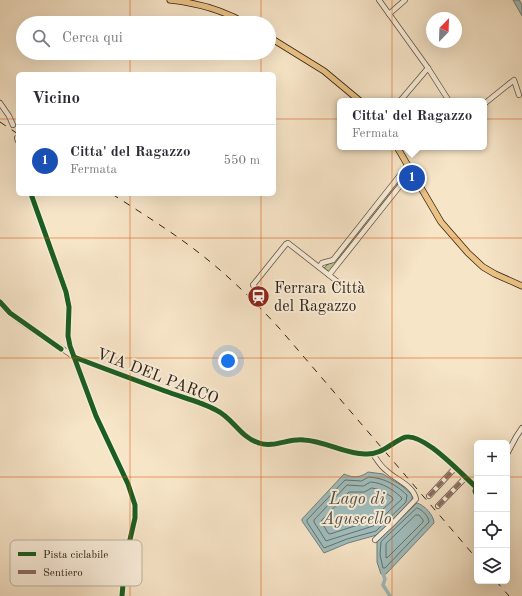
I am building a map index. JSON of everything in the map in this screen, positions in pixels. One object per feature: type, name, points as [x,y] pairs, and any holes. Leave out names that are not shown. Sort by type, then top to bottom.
[{"type":"main road","points":[[170,0],[212,7],[232,16]]},
{"type":"main road","points":[[276,41],[324,71],[356,98]]},
{"type":"main road","points":[[399,150],[441,222],[473,258],[483,267],[495,274],[522,286]]},
{"type":"street","points":[[379,0],[428,68],[447,98]]},
{"type":"street","points":[[389,14],[405,0]]},
{"type":"street","points":[[403,98],[428,68]]},
{"type":"street","points":[[487,102],[514,80],[519,95]]},
{"type":"street","points":[[0,103],[13,125]]},
{"type":"street","points":[[319,267],[322,263],[333,260],[408,165]]},
{"type":"street","points":[[329,276],[406,177],[412,173]]},
{"type":"street","points":[[32,196],[65,290],[69,312],[69,340],[74,356],[96,416],[128,484],[135,505],[135,518],[130,540]]},
{"type":"street","points":[[258,291],[253,285],[287,244],[343,286]]},
{"type":"street","name":"VIA DEL PARCO","points":[[0,302],[14,316],[66,352],[216,410],[246,436],[258,443],[271,445],[304,440],[322,443],[358,454],[373,454]]},
{"type":"street","name":"VIA DEL PARCO","points":[[62,349],[74,356]]},
{"type":"street","points":[[510,448],[522,428]]},
{"type":"street","points":[[375,540],[395,522],[416,499],[415,495],[410,489],[387,472],[373,454],[383,450],[404,437],[411,436],[418,438],[434,449],[474,485]]},
{"type":"street","points":[[429,496],[455,468]]},
{"type":"street","points":[[438,506],[465,478]]},
{"type":"street","points":[[122,596],[123,586]]},
{"type":"green space","points":[[403,174],[405,175],[329,272],[324,268],[333,262]]},
{"type":"water","points":[[513,0],[519,0],[522,5],[522,16]]},
{"type":"water","name":"Lago di Aguscello","points":[[368,472],[383,474],[402,486],[412,495],[412,499],[407,507],[377,535],[348,543],[324,553],[302,519],[344,474],[356,477]]},
{"type":"water","points":[[417,503],[428,511],[434,520],[434,523],[387,573],[384,575],[381,574],[377,562],[377,541]]},
{"type":"waterway","points":[[383,574],[385,579],[383,585],[390,596]]},
{"type":"railway","points":[[0,122],[16,133]]},
{"type":"railway","points":[[115,196],[192,248],[213,264],[252,300],[280,329],[474,555]]},
{"type":"railway","points":[[499,584],[509,596]]},
{"type":"marked path","points":[[429,496],[455,468]]},
{"type":"marked path","points":[[438,506],[465,478]]},
{"type":"cycle path","points":[[32,196],[66,292],[69,307],[68,336],[70,346],[96,416],[128,484],[135,505],[135,518],[130,540]]},
{"type":"cycle path","points":[[0,302],[10,313],[61,349]]},
{"type":"cycle path","points":[[74,357],[210,407],[227,418],[247,437],[259,443],[276,444],[293,440],[304,440],[350,452],[371,454],[381,451],[403,438],[411,437],[420,440],[431,447],[474,485]]},
{"type":"cycle path","points":[[122,596],[123,586]]},
{"type":"place","name":"Citta' del Ragazzo","points":[[412,178]]},
{"type":"place","name":"Ferrara Città del Ragazzo","points":[[259,296]]}]
